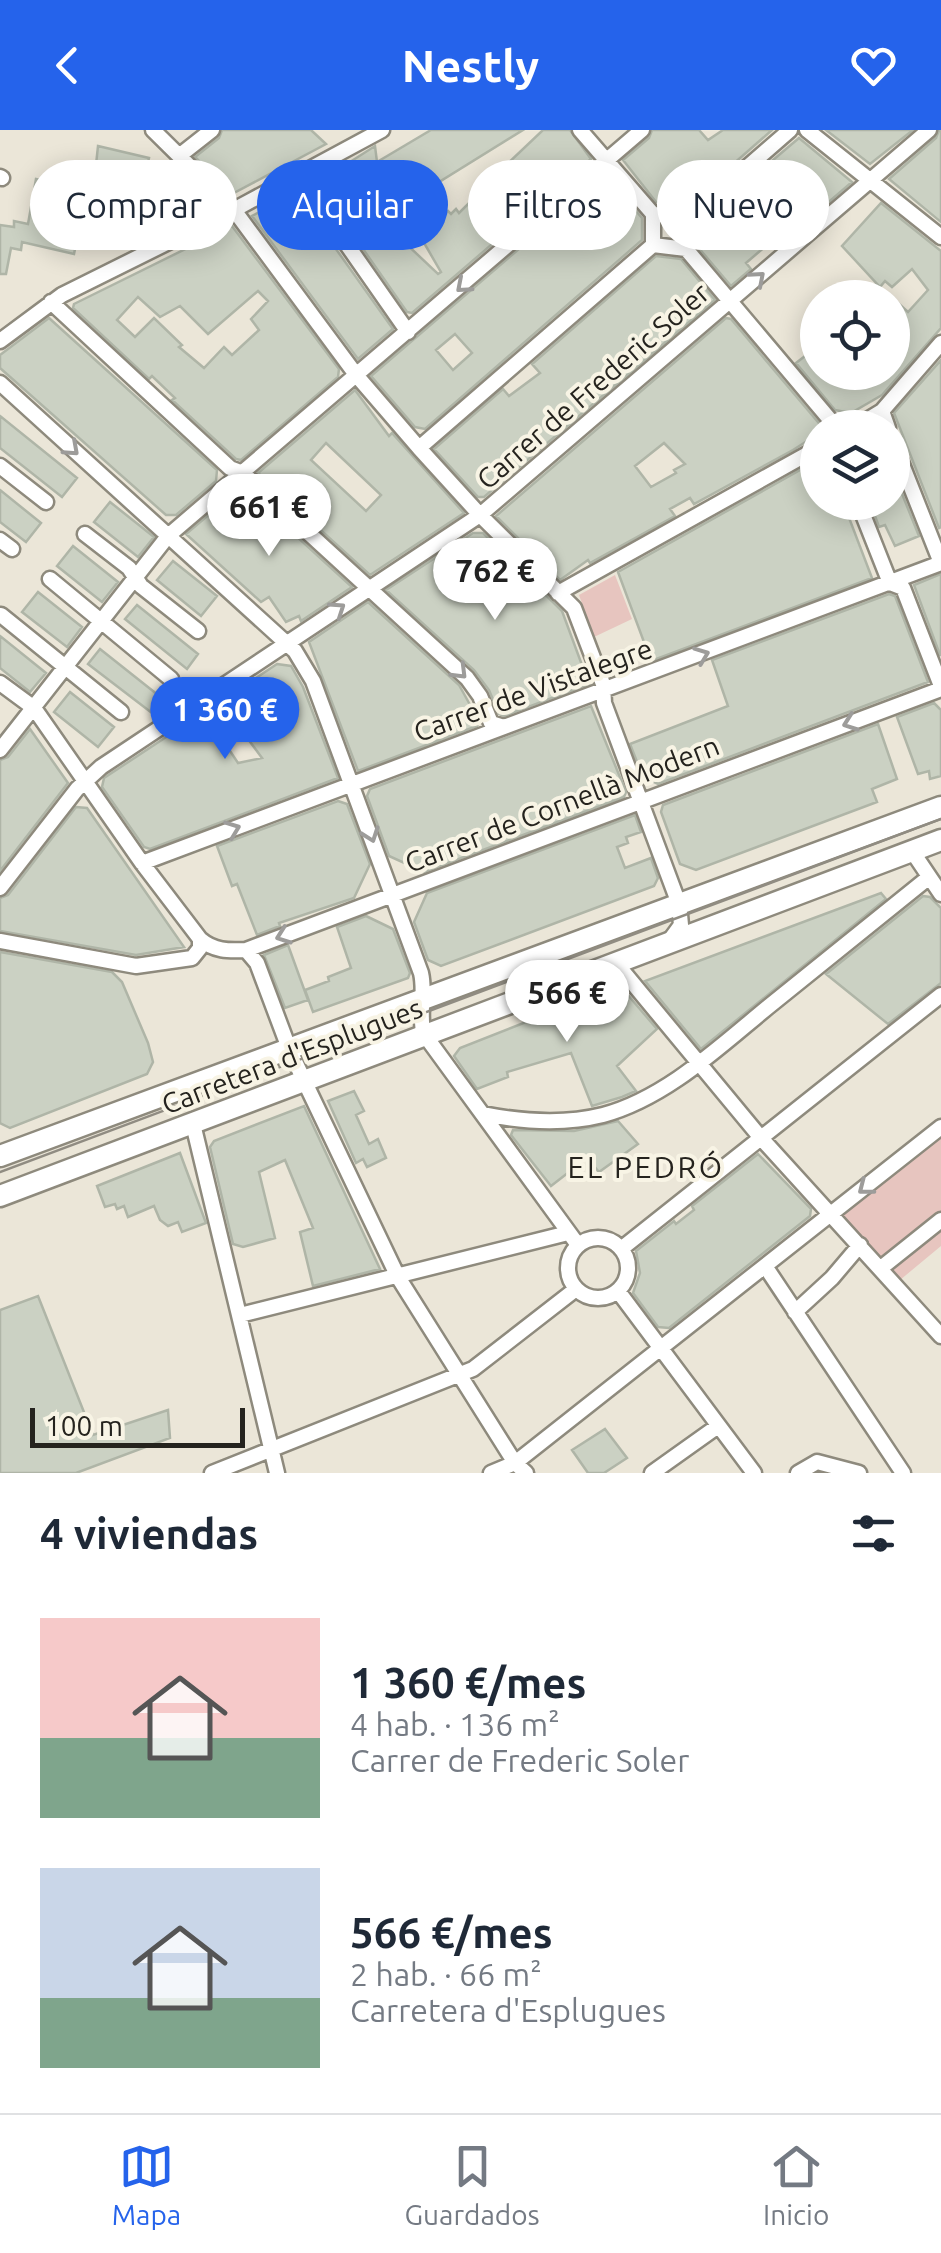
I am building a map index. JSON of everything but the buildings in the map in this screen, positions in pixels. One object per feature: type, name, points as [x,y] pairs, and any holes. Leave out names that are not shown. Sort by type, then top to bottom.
[{"type":"street","points":[[153,130],[182,153]]},
{"type":"street","points":[[164,130],[188,160]]},
{"type":"street","points":[[182,153],[212,130]]},
{"type":"street","points":[[327,160],[382,130]]},
{"type":"street","points":[[580,130],[607,160],[642,130]]},
{"type":"street","points":[[756,160],[790,130]]},
{"type":"street","points":[[807,130],[941,237]]},
{"type":"street","name":"Carrer de Frederic Soler","points":[[0,888],[100,767],[480,516],[929,130]]},
{"type":"street","points":[[637,194],[657,214]]},
{"type":"street","points":[[237,214],[357,376],[480,516],[578,616],[680,904],[680,929],[665,944]]},
{"type":"street","points":[[419,448],[652,246],[654,214]]},
{"type":"street","points":[[652,246],[657,246]]},
{"type":"street","points":[[0,340],[51,302],[153,250]]},
{"type":"street","points":[[350,250],[408,332]]},
{"type":"street","points":[[0,750],[168,536],[503,250]]},
{"type":"street","points":[[687,250],[822,410]]},
{"type":"street","points":[[51,302],[230,468],[243,473],[370,588],[466,678],[480,696],[491,723],[504,726]]},
{"type":"street","points":[[884,410],[941,344]]},
{"type":"street","points":[[0,383],[287,643],[313,680],[421,973],[424,1034],[573,1239],[567,1268],[576,1289],[593,1299],[618,1292],[628,1270],[621,1250],[604,1238],[573,1239],[240,1315]]},
{"type":"street","points":[[558,593],[800,458]]},
{"type":"street","points":[[0,466],[46,502]]},
{"type":"street","points":[[910,486],[941,564]]},
{"type":"street","points":[[865,520],[890,583],[903,588],[941,688]]},
{"type":"street","points":[[85,534],[129,568],[141,586],[198,632]]},
{"type":"street","name":"Carrer de Vistalegre","points":[[142,863],[941,564]]},
{"type":"street","points":[[50,579],[172,678]]},
{"type":"street","points":[[1,615],[121,712]]},
{"type":"street","points":[[0,684],[34,708],[200,940],[221,950],[246,950],[257,963],[290,1051],[398,1276],[520,1469]]},
{"type":"street","name":"Carrer de Cornellà Modern","points":[[246,950],[941,688]]},
{"type":"street","name":"Carretera d'Esplugues","points":[[0,1156],[941,807]]},
{"type":"street","name":"Carretera d'Esplugues","points":[[0,1196],[941,840]]},
{"type":"street","points":[[912,852],[941,894]]},
{"type":"street","points":[[483,1114],[525,1122],[566,1121],[604,1114],[650,1095],[699,1062],[928,878]]},
{"type":"street","points":[[0,941],[136,966],[192,958],[198,953],[200,940]]},
{"type":"street","points":[[616,963],[761,1138],[941,1336]]},
{"type":"street","points":[[621,1250],[941,995]]},
{"type":"street","points":[[194,1124],[278,1473]]},
{"type":"street","points":[[492,1473],[520,1469],[660,1348],[941,1127]]},
{"type":"street","points":[[881,1268],[941,1220]]},
{"type":"street","points":[[795,1312],[860,1245]]},
{"type":"street","points":[[765,1266],[902,1473]]},
{"type":"street","points":[[212,1473],[473,1369],[576,1289]]},
{"type":"street","points":[[618,1292],[754,1473]]},
{"type":"street","points":[[652,1473],[718,1426]]},
{"type":"street","points":[[798,1473],[817,1462],[859,1473]]},
{"type":"shaded area","points":[[615,575],[632,619],[594,637],[579,595]]},
{"type":"shaded area","points":[[941,1134],[941,1246],[900,1280],[842,1214]]},
{"type":"tram line","points":[[0,1172],[941,819]]},
{"type":"district","name":"EL PEDRÓ","points":[[646,1168]]}]
